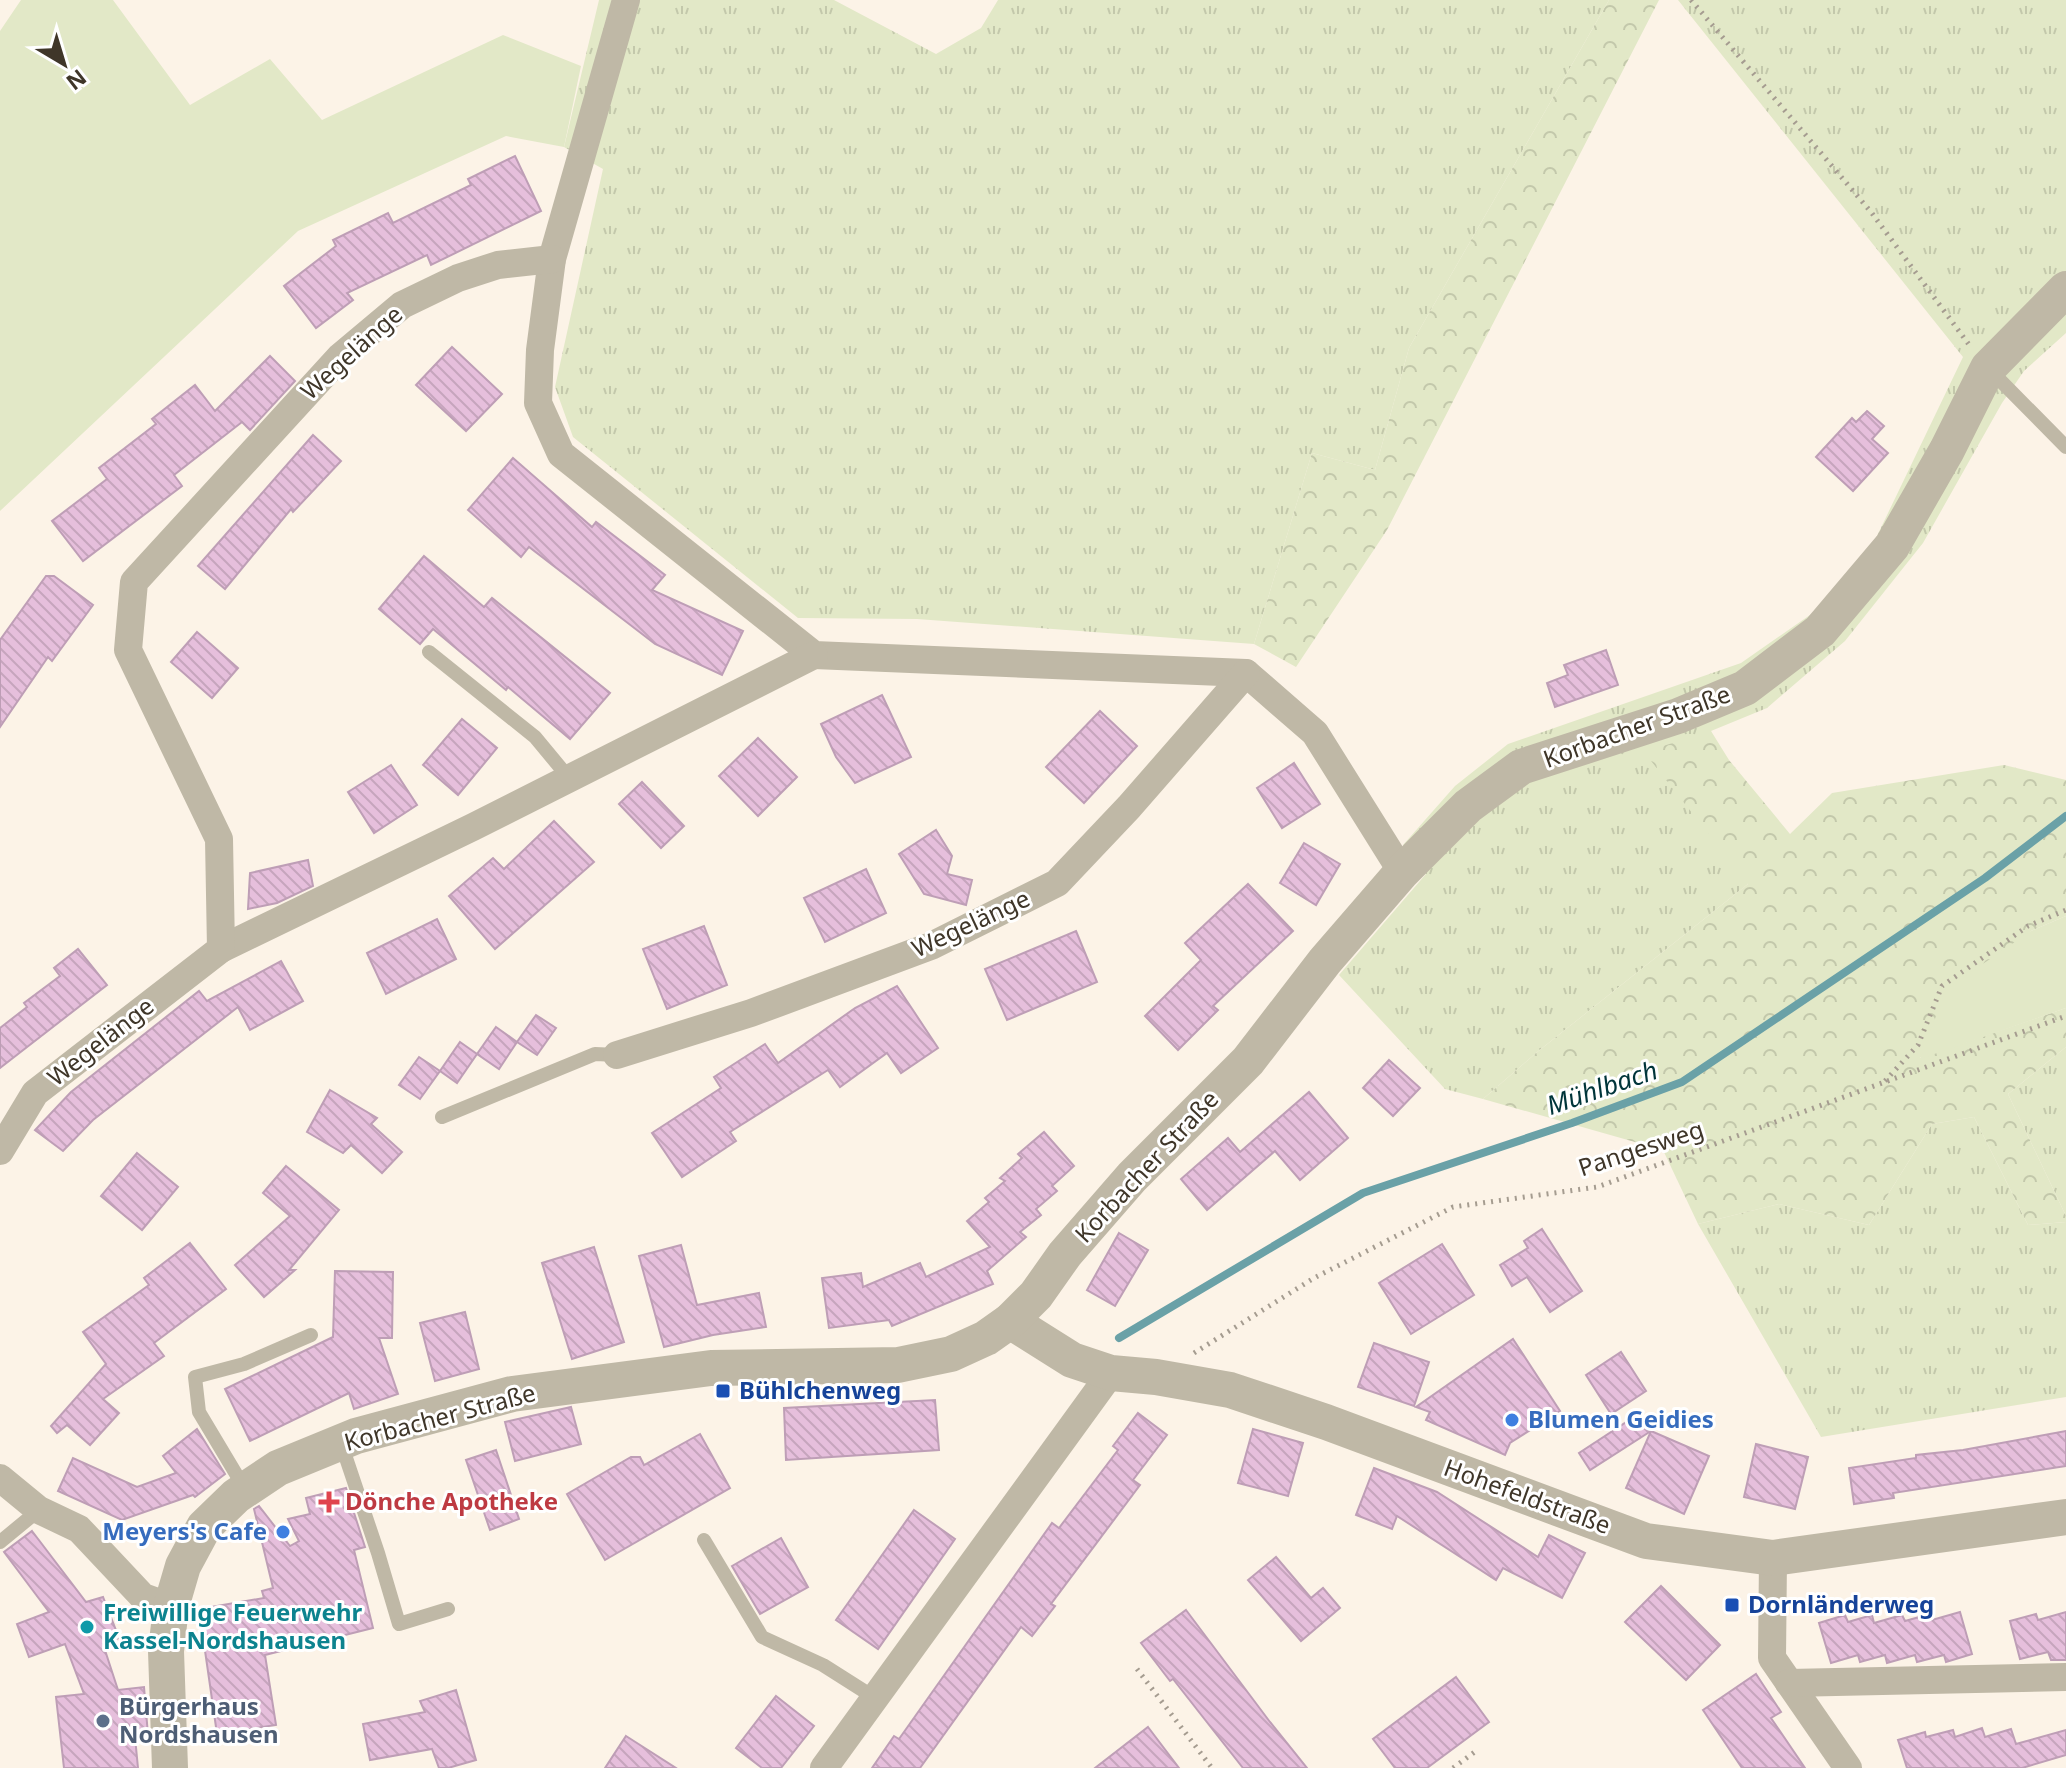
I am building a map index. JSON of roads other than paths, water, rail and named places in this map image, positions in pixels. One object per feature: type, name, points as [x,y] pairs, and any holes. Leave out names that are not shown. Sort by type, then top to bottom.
[{"type":"street","points":[[626,0],[552,259],[540,350],[538,403],[561,454],[814,655]]},
{"type":"street","name":"Wegelänge","points":[[221,949],[219,839],[128,650],[134,582],[340,357],[402,305],[458,278],[498,265],[552,259]]},
{"type":"street","name":"Korbacher Straße","points":[[170,1768],[166,1651],[171,1607],[183,1566],[204,1527],[246,1489],[278,1468],[341,1443],[512,1394],[711,1368],[898,1365],[951,1354],[986,1338],[1010,1321],[1036,1295],[1065,1254],[1132,1177],[1248,1061],[1325,961],[1402,872],[1468,806],[1521,767],[1678,716],[1745,688],[1820,631],[1892,546],[1947,450],[1988,368],[2066,289]]},
{"type":"street","name":"Wegelänge","points":[[0,1151],[35,1093],[221,949],[814,655],[1246,673]]},
{"type":"street","points":[[1246,673],[1315,733],[1402,872]]},
{"type":"street","name":"Wegelänge","points":[[617,1055],[751,1013],[931,946],[1057,883],[1129,807],[1246,673]]},
{"type":"street","name":"Hohefeldstraße","points":[[1010,1321],[1072,1360],[1111,1373],[1156,1377],[1230,1390],[1326,1422],[1646,1541],[1773,1558],[2066,1517]]},
{"type":"street","points":[[824,1768],[1111,1373]]},
{"type":"street","points":[[0,1478],[39,1510],[79,1529],[143,1597],[171,1607]]},
{"type":"street","points":[[1773,1558],[1772,1658],[1848,1768]]},
{"type":"street","points":[[1789,1683],[2066,1677]]},
{"type":"lane","points":[[1988,368],[2066,447]]},
{"type":"lane","points":[[429,652],[535,737],[569,778]]},
{"type":"lane","points":[[442,1117],[595,1054],[617,1055]]},
{"type":"lane","points":[[246,1489],[199,1412],[195,1377],[244,1364],[311,1335]]},
{"type":"lane","points":[[341,1443],[399,1624],[448,1609]]},
{"type":"lane","points":[[0,1542],[39,1510]]},
{"type":"lane","points":[[704,1540],[762,1637],[823,1665],[875,1698]]},
{"type":"waterway","name":"Mühlbach","points":[[1119,1338],[1363,1193],[1572,1123],[1682,1082],[1985,878],[2066,816]]},
{"type":"place","name":"Bühlchenweg","points":[[723,1391]]},
{"type":"place","name":"Blumen Geidies","points":[[1512,1420]]},
{"type":"place","name":"Dönche Apotheke","points":[[329,1502]]},
{"type":"place","name":"Meyers's Cafe","points":[[283,1532]]},
{"type":"place","name":"Dornländerweg","points":[[1732,1605]]},
{"type":"place","name":"Freiwillige Feuerwehr Kassel-Nordshausen","points":[[87,1627]]},
{"type":"place","name":"Bürgerhaus Nordshausen","points":[[103,1721]]}]
